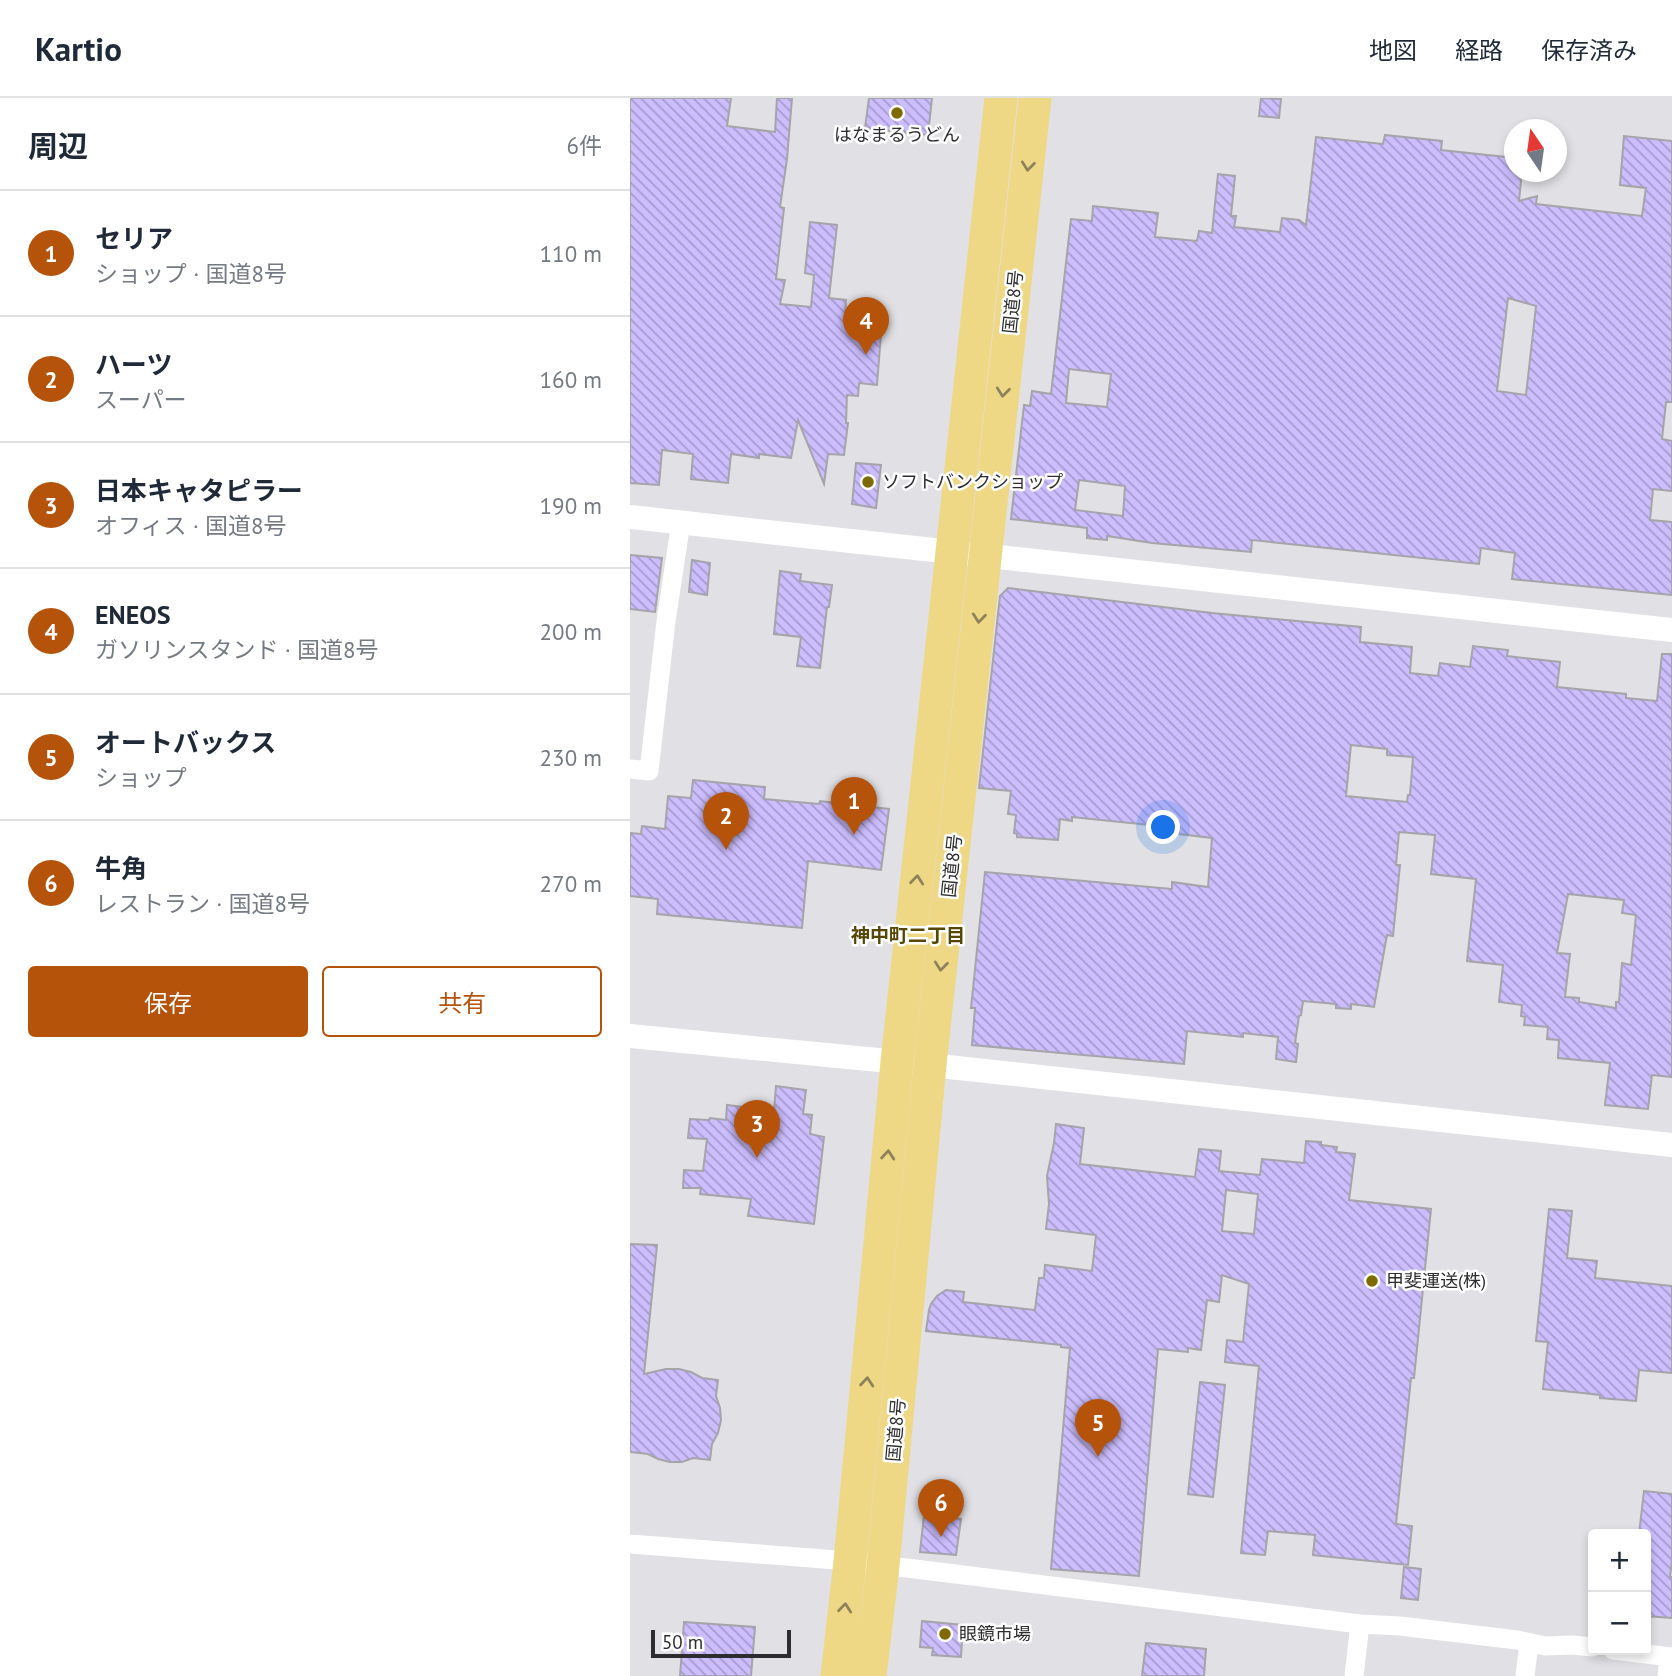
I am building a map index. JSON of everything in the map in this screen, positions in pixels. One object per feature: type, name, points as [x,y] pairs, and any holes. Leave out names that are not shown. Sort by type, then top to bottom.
[{"type":"highway","name":"国道8号","points":[[837,1676],[897,1062],[1001,98]]},
{"type":"highway","name":"国道8号","points":[[870,1676],[883,1566],[930,1065],[1035,98]]},
{"type":"street","points":[[630,517],[1672,630]]},
{"type":"street","points":[[630,769],[649,771],[666,621],[681,522]]},
{"type":"street","points":[[630,1036],[1672,1144]]},
{"type":"street","points":[[630,1544],[850,1560],[1360,1624],[1517,1640],[1545,1646],[1588,1647]]},
{"type":"street","points":[[1354,1676],[1360,1624]]},
{"type":"street","points":[[1525,1676],[1529,1643]]},
{"type":"street","points":[[1635,1655],[1669,1663]]},
{"type":"building","points":[[630,98],[731,98],[727,126],[775,132],[777,98],[792,98],[780,207],[784,208],[776,279],[785,280],[780,304],[811,307],[814,275],[805,273],[810,222],[837,225],[829,298],[846,300],[845,318],[882,321],[877,385],[859,383],[858,396],[847,395],[848,423],[844,455],[828,454],[824,484],[798,420],[791,458],[759,454],[759,458],[731,454],[728,483],[691,479],[693,454],[662,450],[659,485],[630,483]]},
{"type":"building","points":[[869,98],[932,98],[928,135],[865,128]]},
{"type":"building","points":[[1261,98],[1281,99],[1279,118],[1259,116]]},
{"type":"building","points":[[1385,135],[1442,141],[1441,150],[1504,157],[1504,182],[1521,182],[1519,201],[1537,196],[1536,204],[1642,216],[1646,188],[1620,185],[1624,136],[1672,141],[1672,402],[1666,402],[1662,439],[1672,441],[1672,491],[1653,489],[1650,520],[1672,522],[1672,595],[1512,579],[1515,553],[1481,548],[1479,564],[1252,540],[1251,552],[1107,536],[1107,540],[1087,538],[1087,528],[1011,519],[1024,405],[1030,406],[1032,391],[1051,394],[1071,219],[1092,221],[1093,206],[1158,213],[1155,237],[1197,241],[1199,231],[1212,233],[1218,174],[1235,176],[1231,216],[1236,216],[1234,227],[1280,232],[1282,218],[1299,220],[1306,225],[1316,137],[1383,144]],"holes":[[[1508,298],[1536,306],[1526,395],[1497,391]],[[1069,369],[1111,374],[1107,407],[1066,403]],[[1079,480],[1125,486],[1123,516],[1075,510]]]},
{"type":"building","points":[[856,463],[881,465],[876,508],[852,504]]},
{"type":"building","points":[[630,555],[662,558],[655,612],[630,609]]},
{"type":"building","points":[[692,560],[710,563],[707,595],[689,592]]},
{"type":"building","points":[[780,571],[801,574],[800,581],[832,585],[820,668],[797,666],[801,637],[774,634]]},
{"type":"building","points":[[1008,588],[1212,613],[1361,627],[1360,642],[1412,647],[1410,673],[1438,676],[1440,663],[1470,667],[1473,646],[1508,650],[1507,656],[1560,662],[1557,687],[1626,694],[1626,698],[1657,701],[1662,654],[1672,654],[1672,1077],[1652,1075],[1648,1109],[1605,1105],[1610,1063],[1558,1058],[1559,1040],[1547,1039],[1548,1027],[1524,1025],[1522,1005],[1499,1002],[1503,965],[1467,961],[1476,879],[1431,874],[1435,835],[1399,832],[1396,865],[1400,865],[1393,936],[1387,935],[1374,1007],[1351,1004],[1351,1009],[1336,1008],[1336,1004],[1303,1001],[1295,1043],[1298,1044],[1296,1062],[1276,1059],[1278,1037],[1243,1033],[1243,1037],[1187,1031],[1184,1064],[972,1045],[975,1008],[971,1008],[985,872],[1172,889],[1172,882],[1208,887],[1212,838],[1179,834],[1179,828],[1072,817],[1072,821],[1060,819],[1058,840],[1017,837],[1014,833],[1016,815],[1008,814],[1011,791],[979,788],[1000,596]],"holes":[[[1351,745],[1387,749],[1387,755],[1413,757],[1407,802],[1346,796]],[[1568,894],[1624,900],[1622,913],[1636,915],[1631,965],[1622,963],[1619,1002],[1616,1002],[1616,1008],[1565,997],[1570,954],[1557,953]]]},
{"type":"building","points":[[693,780],[765,787],[764,799],[819,804],[820,801],[889,809],[881,870],[808,861],[802,928],[657,914],[658,899],[630,896],[630,833],[641,834],[642,826],[665,829],[668,796],[691,798]]},
{"type":"building","points":[[776,1086],[806,1090],[803,1114],[812,1115],[810,1134],[824,1137],[814,1224],[748,1216],[751,1199],[700,1194],[701,1188],[683,1188],[684,1170],[703,1171],[707,1139],[688,1138],[690,1119],[726,1120],[727,1105],[774,1111]]},
{"type":"building","points":[[1056,1124],[1084,1128],[1080,1164],[1195,1177],[1199,1149],[1221,1151],[1219,1171],[1260,1175],[1262,1159],[1304,1163],[1306,1141],[1321,1142],[1321,1145],[1337,1147],[1336,1152],[1355,1154],[1349,1200],[1431,1209],[1396,1524],[1412,1526],[1408,1565],[1313,1555],[1315,1535],[1268,1531],[1265,1555],[1241,1553],[1259,1366],[1225,1362],[1227,1340],[1243,1342],[1249,1284],[1222,1275],[1219,1302],[1207,1300],[1201,1350],[1188,1348],[1188,1352],[1158,1349],[1139,1576],[1051,1569],[1070,1348],[926,1331],[931,1304],[946,1290],[964,1292],[963,1302],[1035,1310],[1039,1278],[1044,1278],[1045,1265],[1092,1271],[1096,1235],[1046,1229],[1049,1204],[1047,1176]],"holes":[[[1226,1190],[1258,1194],[1254,1234],[1222,1231]]]},
{"type":"building","points":[[1549,1209],[1572,1211],[1567,1258],[1597,1261],[1595,1278],[1672,1286],[1672,1373],[1639,1370],[1636,1401],[1543,1389],[1548,1342],[1536,1341]]},
{"type":"building","points":[[630,1244],[657,1245],[644,1374],[679,1369],[702,1378],[718,1380],[716,1396],[721,1420],[712,1444],[710,1460],[693,1458],[670,1462],[630,1450]]},
{"type":"building","points":[[1200,1382],[1225,1385],[1213,1497],[1188,1494]]},
{"type":"building","points":[[1644,1491],[1672,1494],[1672,1618],[1651,1616],[1651,1529],[1640,1529]]},
{"type":"building","points":[[924,1515],[961,1519],[956,1555],[920,1552]]},
{"type":"building","points":[[1404,1567],[1421,1569],[1418,1600],[1401,1598]]},
{"type":"building","points":[[922,1621],[963,1625],[961,1657],[932,1655],[933,1648],[920,1647]]},
{"type":"building","points":[[684,1622],[755,1627],[751,1676],[680,1676]]},
{"type":"building","points":[[1146,1643],[1206,1649],[1204,1676],[1142,1676]]},
{"type":"place","name":"はなまるうどん","points":[[897,113]]},
{"type":"place","name":"ENEOS","points":[[866,355]]},
{"type":"place","name":"ソフトバンクショップ","points":[[868,482]]},
{"type":"place","name":"セリア","points":[[854,835]]},
{"type":"place","name":"ハーツ","points":[[726,850]]},
{"type":"place","name":"日本キャタピラー","points":[[757,1158]]},
{"type":"place","name":"甲斐運送(株)","points":[[1372,1281]]},
{"type":"place","name":"オートバックス","points":[[1098,1457]]},
{"type":"place","name":"牛角","points":[[941,1537]]},
{"type":"place","name":"眼鏡市場","points":[[945,1634]]},
{"type":"district","name":"神中町二丁目","points":[[908,935]]}]
